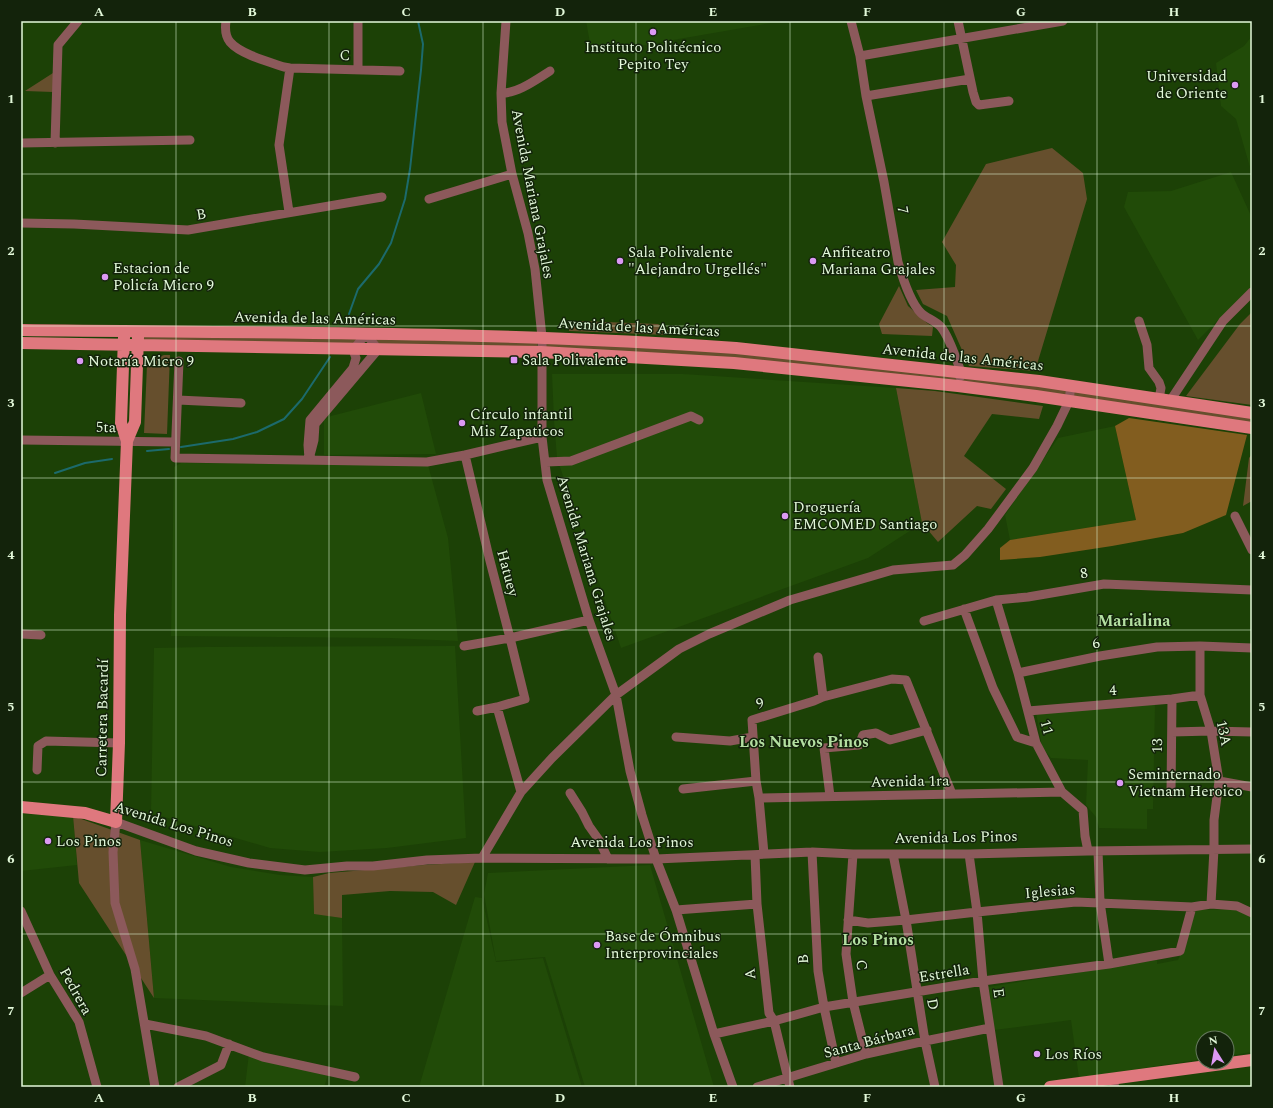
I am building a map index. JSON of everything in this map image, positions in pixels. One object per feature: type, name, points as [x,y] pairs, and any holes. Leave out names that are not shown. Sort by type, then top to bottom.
[{"type":"main road","name":"Avenida de las Américas","points":[[21,330],[542,337],[736,348],[1071,385],[1252,413]]},
{"type":"main road","name":"Carretera Bacardí","points":[[124,332],[121,423],[128,441]]},
{"type":"main road","name":"Carretera Bacardí","points":[[116,822],[119,743],[120,615],[128,441],[135,422],[138,332]]},
{"type":"main road","name":"Avenida de las Américas","points":[[21,343],[541,352],[734,362],[958,386],[1252,428]]},
{"type":"main road","name":"Avenida Los Pinos","points":[[21,807],[85,813],[116,822]]},
{"type":"main road","points":[[1050,1087],[1252,1060]]},
{"type":"main road","points":[[1111,1086],[1252,1068]]},
{"type":"street","points":[[55,143],[58,45],[78,21]]},
{"type":"street","name":"C","points":[[226,21],[225,31],[229,41],[238,50],[290,68],[400,71]]},
{"type":"street","points":[[358,21],[358,70]]},
{"type":"street","name":"Avenida Mariana Grajales","points":[[506,21],[501,93],[502,122],[512,174],[536,269],[542,337],[542,437],[548,480],[589,620],[616,695],[630,771],[642,815],[656,859],[676,910],[714,1034],[733,1087]]},
{"type":"street","name":"7","points":[[851,21],[860,56],[866,96],[884,182],[900,271],[910,296],[920,312],[940,327],[949,342],[960,372],[958,386]]},
{"type":"street","points":[[958,21],[976,102],[980,105],[1009,101]]},
{"type":"street","points":[[860,56],[1063,21]]},
{"type":"street","points":[[289,212],[279,145],[290,68]]},
{"type":"street","points":[[501,93],[509,93],[532,83],[550,71]]},
{"type":"street","points":[[866,96],[970,79]]},
{"type":"street","points":[[21,143],[190,140]]},
{"type":"street","points":[[429,199],[512,174]]},
{"type":"street","name":"B","points":[[21,223],[74,224],[188,230],[382,197]]},
{"type":"street","points":[[1165,400],[1223,321],[1252,292]]},
{"type":"street","points":[[1139,321],[1147,345],[1149,368],[1159,382],[1165,400]]},
{"type":"street","points":[[366,334],[376,349],[373,356],[315,424],[314,440],[309,459],[308,445],[310,420],[353,368],[356,358],[354,348],[366,334]]},
{"type":"street","points":[[179,361],[175,458],[427,462],[465,455],[542,437]]},
{"type":"street","points":[[482,858],[521,792],[552,758],[616,695],[680,649],[709,634],[790,600],[893,570],[954,565],[988,529],[1033,468],[1058,426],[1068,401],[1071,385]]},
{"type":"street","points":[[178,400],[241,403]]},
{"type":"street","points":[[546,462],[571,461],[691,416],[699,420]]},
{"type":"street","name":"5ta","points":[[21,440],[175,442]]},
{"type":"street","name":"Hatuey","points":[[465,455],[488,557],[525,699],[497,707]]},
{"type":"street","points":[[1235,516],[1252,550]]},
{"type":"street","name":"8","points":[[924,621],[996,600],[1104,584],[1252,590]]},
{"type":"street","name":"11","points":[[996,600],[1018,674],[1036,744],[1062,792],[1083,810],[1088,851]]},
{"type":"street","points":[[964,609],[993,688],[1017,737],[1036,744]]},
{"type":"street","points":[[464,646],[510,638],[589,620]]},
{"type":"street","points":[[21,634],[41,635]]},
{"type":"street","name":"6","points":[[1018,674],[1100,656],[1157,646],[1252,648]]},
{"type":"street","name":"13A","points":[[1200,646],[1200,695],[1211,731],[1219,781],[1214,820],[1214,849]]},
{"type":"street","points":[[818,657],[823,697]]},
{"type":"street","name":"9","points":[[759,854],[759,798],[752,737],[752,720],[814,702],[823,697],[892,679],[906,680],[927,730]]},
{"type":"street","name":"4","points":[[1028,710],[1172,699],[1200,695]]},
{"type":"street","name":"13","points":[[1171,793],[1172,699]]},
{"type":"street","points":[[477,711],[497,707],[521,792]]},
{"type":"street","points":[[830,796],[824,748],[859,745],[863,735],[876,733],[890,740],[927,730],[952,794]]},
{"type":"street","points":[[1172,732],[1252,732]]},
{"type":"street","points":[[676,737],[730,741],[752,737]]},
{"type":"street","points":[[36,770],[38,746],[46,741],[119,743]]},
{"type":"street","points":[[683,789],[756,781]]},
{"type":"street","points":[[1219,781],[1252,787]]},
{"type":"street","name":"Avenida 1ra","points":[[759,798],[1062,792]]},
{"type":"street","points":[[570,793],[599,840],[608,859]]},
{"type":"street","name":"Avenida Los Pinos","points":[[116,822],[196,851],[249,863],[305,870],[347,866],[373,866],[427,860],[482,858],[656,859],[812,852],[853,854],[969,854],[1123,850],[1252,849]]},
{"type":"street","name":"Carretera Bacardí","points":[[116,822],[113,852],[114,903],[135,969],[155,1087]]},
{"type":"street","points":[[1211,904],[1214,849]]},
{"type":"street","points":[[1098,851],[1100,902],[1109,964]]},
{"type":"street","name":"B","points":[[812,852],[818,971],[836,1063]]},
{"type":"street","name":"A","points":[[759,854],[757,904],[769,1013],[774,1021],[790,1087]]},
{"type":"street","name":"C","points":[[853,854],[846,954],[852,1002],[866,1054]]},
{"type":"street","name":"D","points":[[893,854],[906,920],[916,991],[935,1087]]},
{"type":"street","name":"E","points":[[969,854],[977,912],[983,981],[999,1087]]},
{"type":"street","name":"Iglesias","points":[[848,920],[868,923],[906,920],[1076,902],[1192,907],[1211,904],[1237,906],[1252,913]]},
{"type":"street","points":[[676,910],[757,904]]},
{"type":"street","name":"Estrella","points":[[714,1034],[774,1021],[824,1007],[852,1002],[983,981],[1109,964],[1180,951],[1192,907]]},
{"type":"street","name":"Pedrera","points":[[21,911],[50,975],[79,1022],[97,1087]]},
{"type":"street","points":[[21,993],[50,975]]},
{"type":"street","points":[[145,1024],[206,1036],[263,1057],[355,1077]]},
{"type":"street","name":"Santa Bárbara","points":[[757,1087],[866,1054],[925,1040],[990,1028]]},
{"type":"street","points":[[178,1087],[221,1065],[229,1044]]},
{"type":"shaded area","name":"Instituto Politécnico Pepito Tey","points":[[586,21],[770,21],[771,23],[592,54]]},
{"type":"shaded area","name":"Universidad de Oriente","points":[[1252,36],[1252,174],[1236,119],[1221,106],[1216,63],[1244,46]]},
{"type":"shaded area","points":[[53,73],[53,92],[25,91]]},
{"type":"shaded area","points":[[1052,148],[1083,173],[1087,199],[1035,371],[969,366],[947,316],[923,304],[916,290],[955,287],[956,265],[942,242],[986,164]]},
{"type":"shaded area","points":[[1231,172],[1252,218],[1252,286],[1198,340],[1124,207],[1128,192],[1171,191]]},
{"type":"shaded area","points":[[899,286],[908,306],[933,327],[932,336],[882,334],[879,324]]},
{"type":"shaded area","points":[[1252,312],[1252,405],[1186,396],[1240,324]]},
{"type":"shaded area","points":[[580,321],[658,324],[669,331],[668,335],[569,331],[569,327]]},
{"type":"shaded area","points":[[142,336],[359,338],[354,344],[142,341]]},
{"type":"shaded area","points":[[373,338],[537,341],[537,348],[378,345]]},
{"type":"shaded area","points":[[546,342],[712,351],[957,376],[957,382],[546,348]]},
{"type":"shaded area","points":[[164,355],[170,355],[167,434],[144,433],[147,365],[154,359]]},
{"type":"shaded area","points":[[552,374],[683,374],[896,388],[922,523],[868,558],[621,648],[557,458]]},
{"type":"shaded area","points":[[963,376],[1067,389],[1066,396],[962,383]]},
{"type":"shaded area","points":[[896,388],[935,391],[1043,406],[1039,419],[992,414],[964,456],[1006,489],[991,509],[977,506],[938,542],[922,523]]},
{"type":"shaded area","points":[[1073,390],[1252,418],[1252,424],[1072,397]]},
{"type":"shaded area","points":[[421,393],[436,454],[324,455],[324,420],[331,416]]},
{"type":"shaded area","points":[[1129,418],[1247,435],[1226,515],[1183,533],[1040,557],[1000,560],[1000,548],[1010,540],[1136,520],[1115,426]]},
{"type":"shaded area","points":[[1115,426],[1136,520],[1010,540],[1005,515],[1058,438]]},
{"type":"shaded area","points":[[1252,454],[1252,501],[1243,506],[1249,458]]},
{"type":"shaded area","points":[[181,463],[428,465],[448,538],[458,641],[390,638],[171,636],[174,467]]},
{"type":"shaded area","points":[[455,646],[466,838],[387,848],[320,852],[270,848],[151,813],[154,648]]},
{"type":"shaded area","name":"Seminternado Vietnam Heroico","points":[[1155,704],[1153,809],[1147,809],[1147,829],[1099,828],[1096,817],[1086,805],[1088,760],[1051,758],[1042,747],[1036,712]]},
{"type":"shaded area","name":"Los Pinos","points":[[21,814],[73,816],[77,865],[21,871]]},
{"type":"shaded area","points":[[73,816],[140,840],[154,998],[79,883]]},
{"type":"shaded area","points":[[140,840],[231,867],[280,875],[313,877],[314,913],[342,918],[343,1006],[154,998]]},
{"type":"shaded area","points":[[475,862],[456,905],[433,892],[390,891],[342,895],[342,918],[314,914],[313,877],[329,873]]},
{"type":"shaded area","points":[[650,865],[714,1087],[585,1087],[545,957],[496,961],[484,894],[488,873]]},
{"type":"shaded area","points":[[475,897],[482,898],[496,962],[543,958],[582,1087],[419,1087]]},
{"type":"shaded area","points":[[1234,909],[1252,916],[1252,1052],[1235,1055],[1235,1030],[1195,1030],[1195,1060],[1079,1078],[1071,1020],[994,1030],[988,987],[1157,960],[1157,964],[1178,960],[1184,947],[1196,910]]},
{"type":"shaded area","points":[[249,1053],[328,1075],[324,1087],[245,1087]]},
{"type":"waterway","points":[[349,314],[358,289],[379,264],[391,243],[405,199],[410,169],[423,44],[418,21]]},
{"type":"waterway","points":[[181,447],[233,439],[257,432],[284,419],[302,399],[330,357]]},
{"type":"waterway","points":[[147,451],[169,449]]},
{"type":"waterway","points":[[55,473],[85,463],[112,459]]},
{"type":"place","name":"Instituto Politécnico Pepito Tey","points":[[653,32]]},
{"type":"place","name":"Universidad de Oriente","points":[[1235,85]]},
{"type":"place","name":"Sala Polivalente \"Alejandro Urgellés\"","points":[[620,261]]},
{"type":"place","name":"Anfiteatro Mariana Grajales","points":[[813,261]]},
{"type":"place","name":"Estacion de Policía Micro 9","points":[[105,277]]},
{"type":"place","name":"Sala Polivalente","points":[[514,360]]},
{"type":"place","name":"Notaría Micro 9","points":[[80,361]]},
{"type":"place","name":"Círculo infantil Mis Zapaticos","points":[[462,423]]},
{"type":"place","name":"Droguería EMCOMED Santiago","points":[[785,516]]},
{"type":"place","name":"Seminternado Vietnam Heroico","points":[[1120,783]]},
{"type":"place","name":"Los Pinos","points":[[48,841]]},
{"type":"place","name":"Base de Ómnibus Interprovinciales","points":[[597,945]]},
{"type":"place","name":"Los Ríos","points":[[1037,1054]]},
{"type":"district","name":"Marialina","points":[[1134,620]]},
{"type":"district","name":"Los Nuevos Pinos","points":[[804,741]]},
{"type":"district","name":"Los Pinos","points":[[878,939]]}]
